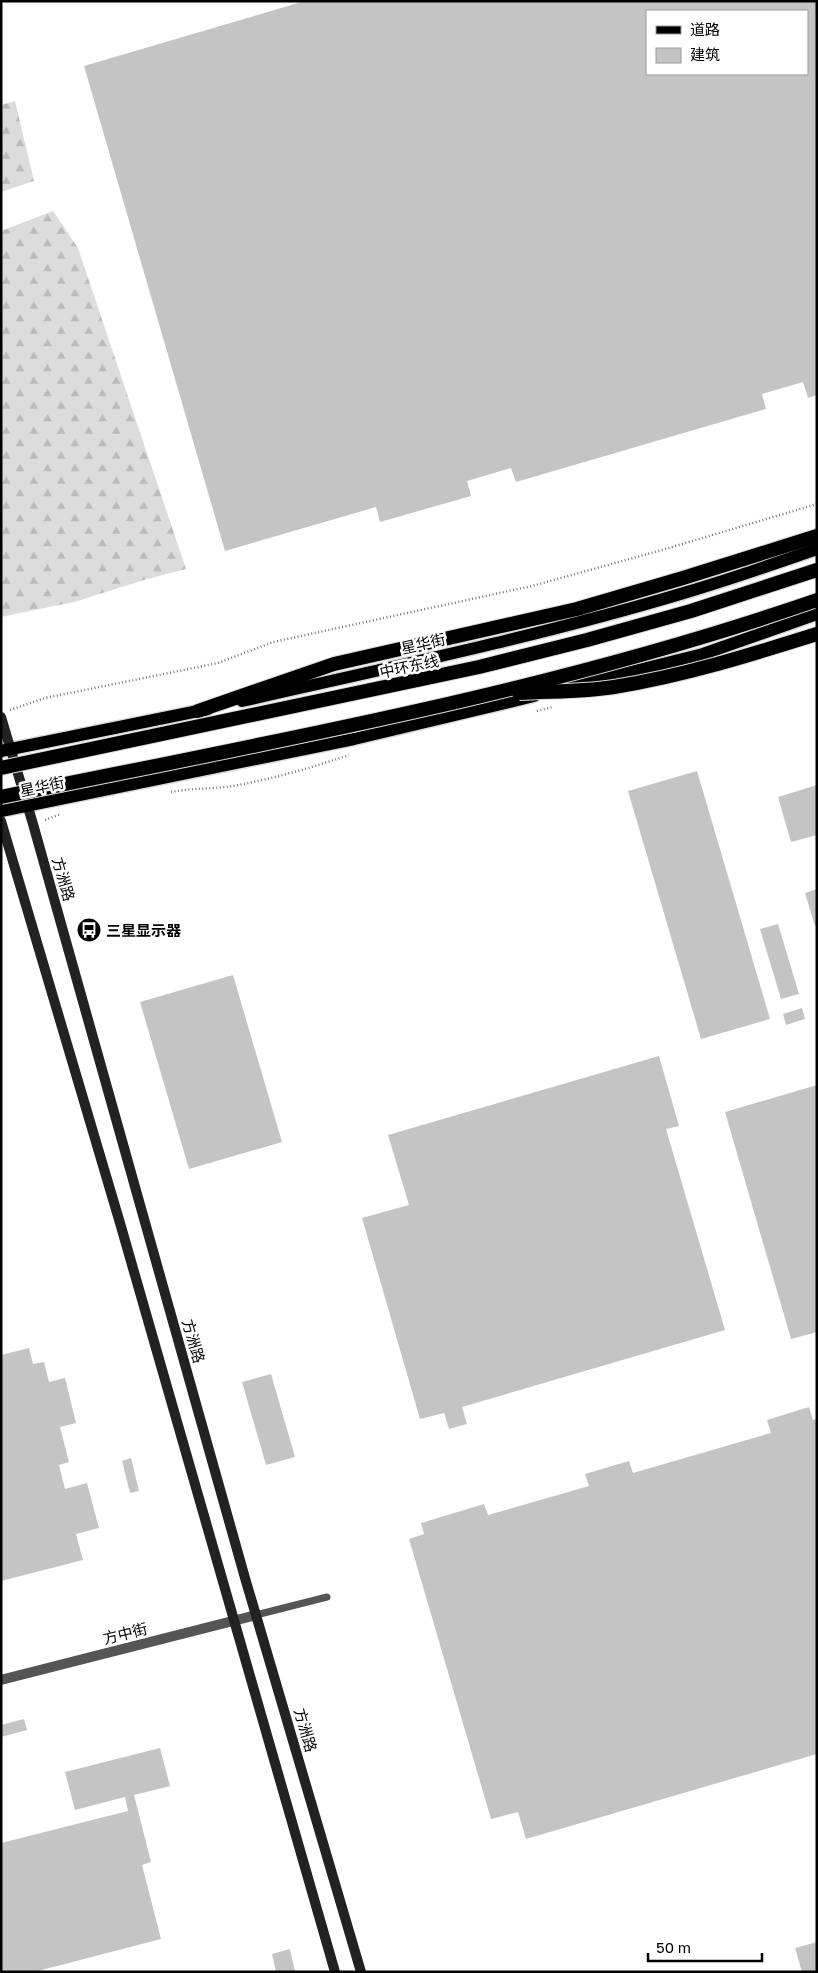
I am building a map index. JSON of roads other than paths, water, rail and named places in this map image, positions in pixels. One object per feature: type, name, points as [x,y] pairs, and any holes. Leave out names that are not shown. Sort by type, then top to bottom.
[{"type":"highway","points":[[198,711],[334,664],[577,609],[817,536]]},
{"type":"highway","name":"中环东线","points":[[1,768],[488,665],[691,611],[817,570]]},
{"type":"highway","points":[[1,797],[486,696],[690,641],[817,600]]},
{"type":"highway","points":[[486,696],[612,688],[709,666],[817,634]]},
{"type":"main road","name":"星华街","points":[[6,750],[198,711],[476,648],[687,592],[817,549]]},
{"type":"main road","name":"星华街","points":[[1,811],[354,739],[498,705],[704,654],[817,614]]},
{"type":"main road","name":"方洲路","points":[[1,717],[6,750],[28,806],[256,1616],[361,1972]]},
{"type":"main road","points":[[1,821],[120,1223],[335,1972]]},
{"type":"street","name":"方中街","points":[[1,1680],[256,1616]]},
{"type":"lane","points":[[256,1616],[327,1597]]},
{"type":"place","name":"三星显示器","points":[[89,930]]}]
